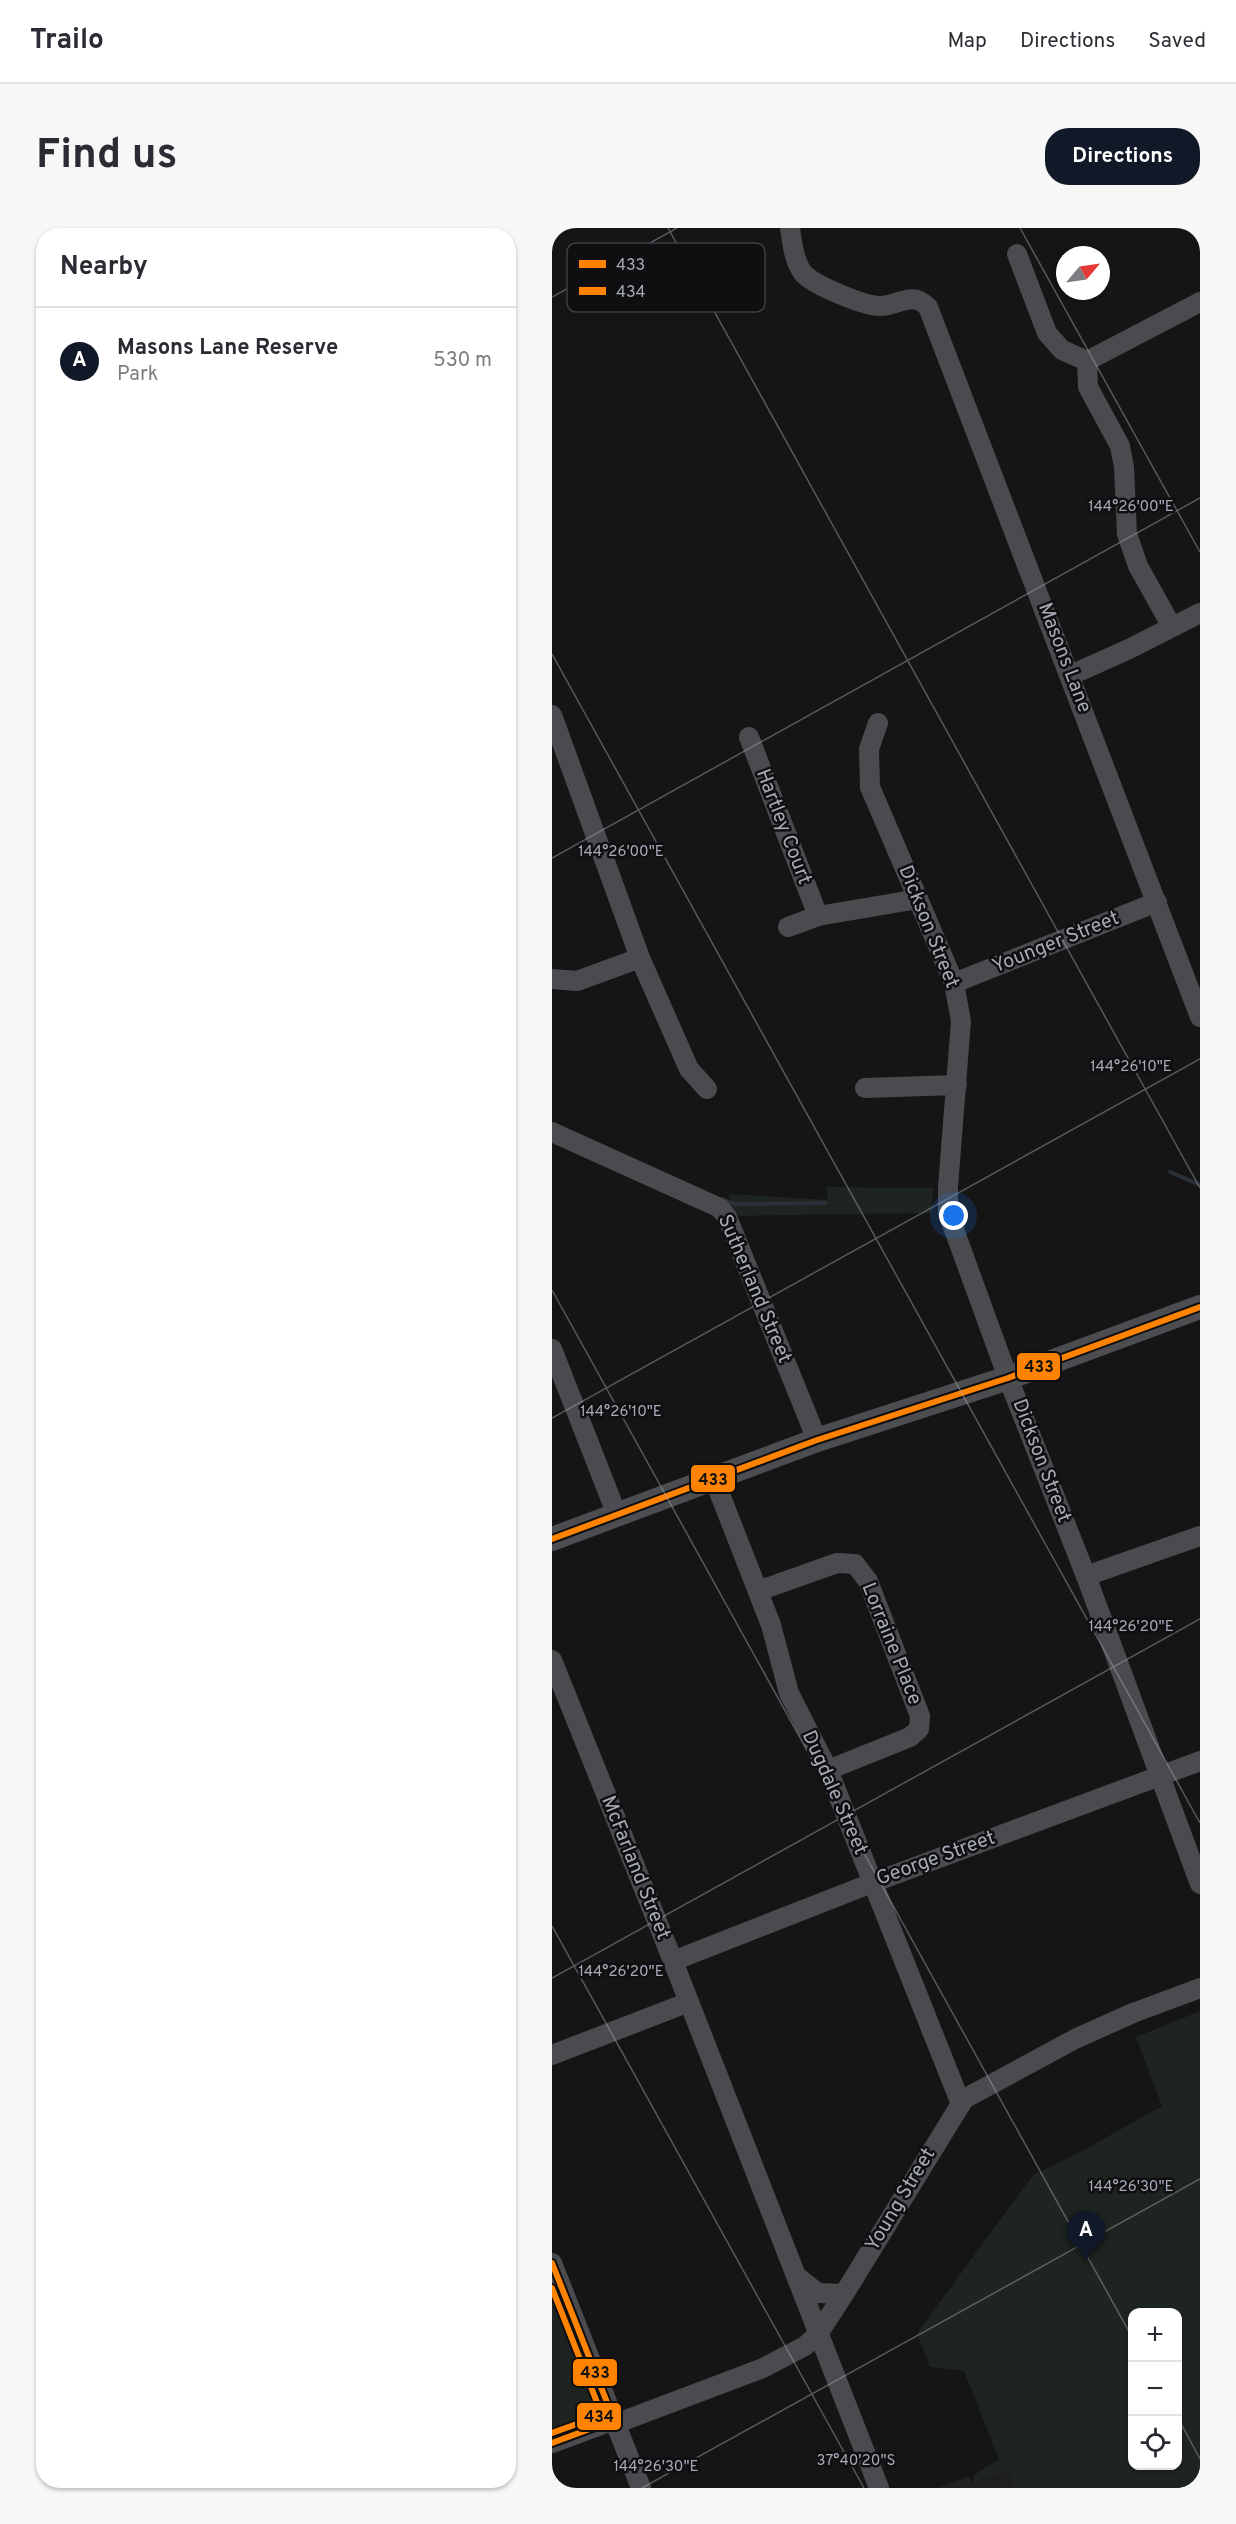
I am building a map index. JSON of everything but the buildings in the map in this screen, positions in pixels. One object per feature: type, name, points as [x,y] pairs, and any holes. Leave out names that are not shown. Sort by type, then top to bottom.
[{"type":"main road","points":[[552,1539],[817,1440],[1008,1378],[1200,1307]]},
{"type":"street","name":"Masons Lane","points":[[790,228],[796,259],[803,272],[813,281],[881,306],[914,298],[928,307],[1071,675],[1200,1017]]},
{"type":"street","points":[[1017,254],[1047,333],[1062,350],[1087,361]]},
{"type":"street","points":[[1087,361],[1200,302]]},
{"type":"street","points":[[1087,361],[1088,387],[1120,446],[1124,467],[1127,534],[1138,566],[1172,627]]},
{"type":"street","points":[[1071,675],[1200,613]]},
{"type":"street","points":[[552,715],[640,958],[688,1069],[707,1089]]},
{"type":"street","name":"Dickson Street","points":[[878,723],[868,749],[870,787],[954,983],[961,1021],[948,1213],[1008,1378],[1086,1576],[1200,1884]]},
{"type":"street","name":"Hartley Court","points":[[749,737],[818,916]]},
{"type":"street","points":[[788,927],[818,916],[918,899]]},
{"type":"street","name":"Younger Street","points":[[954,983],[1157,902]]},
{"type":"street","points":[[552,979],[577,981],[640,958]]},
{"type":"street","points":[[865,1088],[957,1085]]},
{"type":"street","name":"Sutherland Street","points":[[552,1132],[720,1208],[727,1217],[817,1440]]},
{"type":"street","points":[[552,1349],[617,1515]]},
{"type":"street","name":"Dugdale Street","points":[[714,1479],[771,1625],[781,1671],[789,1693],[828,1770],[961,2104]]},
{"type":"street","points":[[1086,1576],[1200,1536]]},
{"type":"street","name":"Lorraine Place","points":[[758,1591],[837,1563],[855,1564],[868,1581],[920,1716],[919,1729],[910,1737],[828,1770]]},
{"type":"street","name":"McFarland Street","points":[[552,1660],[673,1961],[879,2488]]},
{"type":"street","name":"George Street","points":[[673,1961],[872,1883],[1200,1761]]},
{"type":"street","name":"Young Street","points":[[552,2443],[763,2368],[806,2346],[818,2334],[844,2294],[964,2099],[1075,2039],[1133,2013],[1200,1988]]},
{"type":"street","points":[[552,2055],[689,2002]]},
{"type":"street","points":[[552,2263],[640,2488]]},
{"type":"street","points":[[797,2276],[818,2293],[844,2294]]},
{"type":"shaded area","points":[[826,1187],[933,1188],[932,1213],[735,1216],[729,1194],[828,1200]]},
{"type":"shaded area","points":[[1200,2011],[1200,2488],[1076,2488],[1061,2449],[1075,2488],[1015,2488],[1008,2470],[972,2484],[974,2475],[999,2459],[964,2371],[930,2367],[917,2333],[1033,2175],[1082,2151],[1162,2106],[1136,2037]]},
{"type":"shaded area","points":[[552,2281],[610,2418],[552,2442]]},
{"type":"shaded area","points":[[1061,2449],[1076,2488],[937,2488],[969,2476],[972,2483]]},
{"type":"waterway","points":[[1170,1172],[1200,1185]]},
{"type":"waterway","points":[[722,1199],[734,1204],[825,1203]]},
{"type":"transit line","name":"433","points":[[552,1539],[817,1440],[1008,1378],[1200,1307]]},
{"type":"transit line","name":"433","points":[[552,2263],[614,2420],[552,2443]]},
{"type":"transit line","name":"434","points":[[552,2288],[602,2415],[552,2433]]},
{"type":"place","name":"Masons Lane Reserve","points":[[1086,2261]]}]
